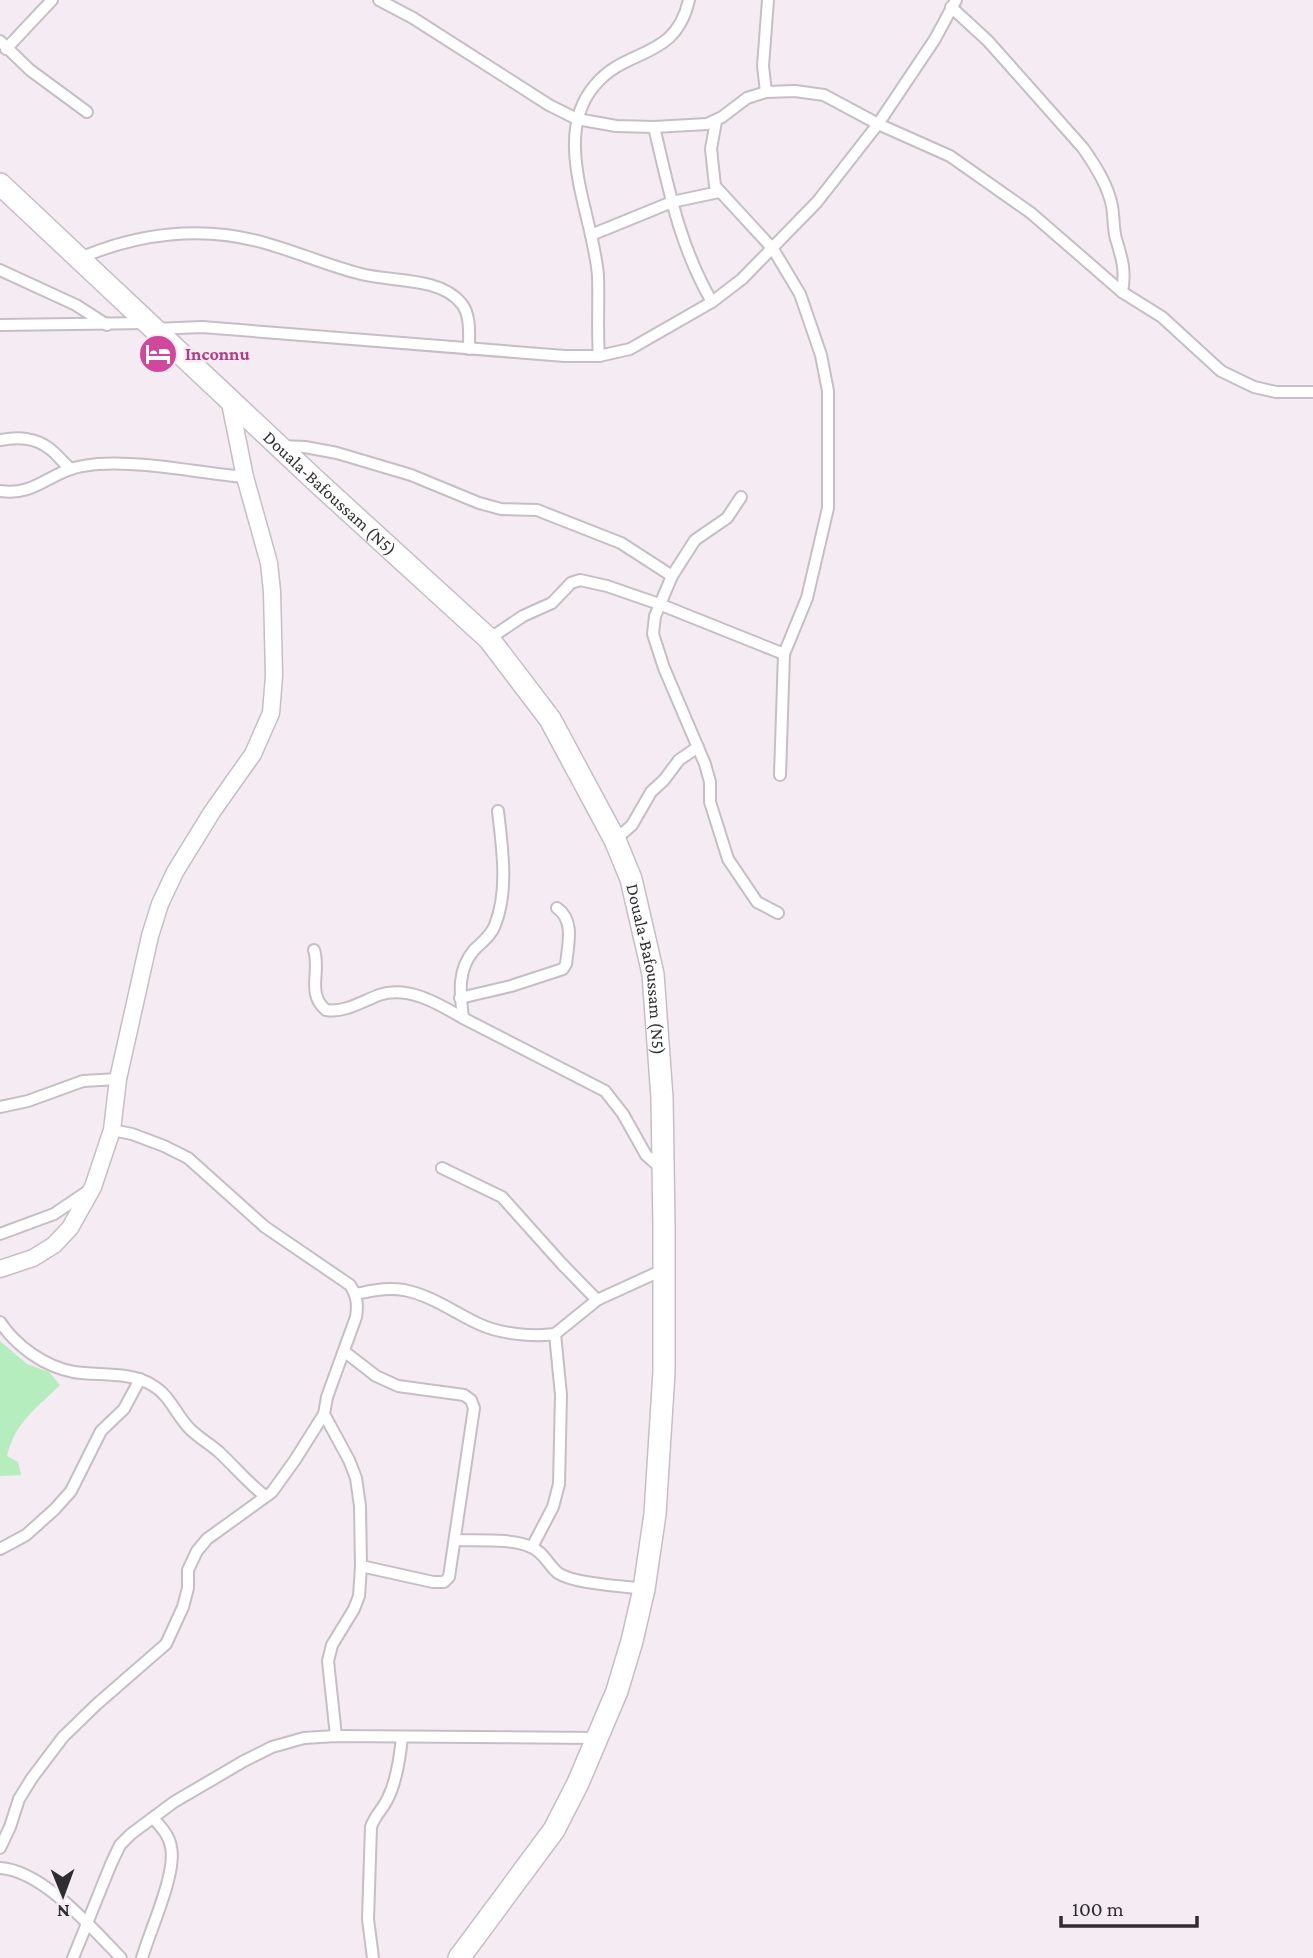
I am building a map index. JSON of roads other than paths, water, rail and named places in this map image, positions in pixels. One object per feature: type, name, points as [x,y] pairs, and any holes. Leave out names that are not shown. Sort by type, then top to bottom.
[{"type":"highway","name":"Douala-Bafoussam (N5)","points":[[0,184],[489,639],[550,719],[615,840],[631,879],[653,974],[662,1098],[664,1372],[655,1514],[644,1589],[632,1641],[599,1738],[554,1830],[459,1958]]},
{"type":"street","points":[[52,0],[3,45],[48,85],[87,112]]},
{"type":"street","points":[[379,0],[510,82],[577,119],[616,126],[707,124],[716,121],[747,98],[766,92],[795,91],[824,95],[878,124],[950,156],[1043,222],[1122,292],[1162,317],[1221,371],[1254,387],[1276,392],[1313,392]]},
{"type":"street","points":[[598,356],[598,275],[574,146],[577,119],[586,96],[606,74],[661,46],[677,31],[686,14],[689,0]]},
{"type":"street","points":[[766,92],[763,66],[768,0]]},
{"type":"street","points":[[0,325],[202,327],[565,356],[598,356],[630,349],[712,302],[742,279],[817,202],[878,124],[935,39],[953,3],[1092,161],[1111,203],[1115,236],[1124,259],[1122,292]]},
{"type":"street","points":[[716,121],[712,139],[714,181],[719,192],[773,248],[800,294],[821,355],[828,391],[828,508],[807,598],[784,654],[780,775]]},
{"type":"street","points":[[653,127],[683,242],[698,278],[712,302]]},
{"type":"street","points":[[591,235],[672,202],[719,192]]},
{"type":"street","points":[[78,258],[116,244],[194,232],[261,242],[360,274],[436,286],[449,292],[463,304],[467,316],[468,349]]},
{"type":"street","points":[[0,270],[76,305],[107,326]]},
{"type":"street","points":[[0,1269],[33,1258],[54,1245],[70,1228],[93,1187],[112,1130],[118,1079],[150,936],[160,904],[175,872],[212,812],[253,754],[271,713],[274,676],[269,563],[245,477],[229,398]]},
{"type":"street","points":[[0,440],[31,439],[51,450],[71,469]]},
{"type":"street","points":[[279,446],[327,450],[411,475],[501,509],[537,510],[621,543],[671,576]]},
{"type":"street","points":[[0,491],[39,486],[71,469],[98,464],[245,477]]},
{"type":"street","points":[[741,497],[727,518],[695,540],[671,576],[653,625],[664,668],[708,774],[710,802],[728,859],[757,902],[778,913]]},
{"type":"street","points":[[489,639],[523,616],[552,603],[571,583],[580,580],[607,586],[659,604],[784,654]]},
{"type":"street","points":[[615,840],[632,825],[651,792],[678,760],[698,747]]},
{"type":"street","points":[[463,1018],[460,983],[466,961],[495,926],[500,904],[503,874],[498,811]]},
{"type":"street","points":[[460,998],[511,986],[563,969],[566,964],[568,924],[566,915],[557,908]]},
{"type":"street","points":[[314,950],[318,966],[315,992],[326,1010],[336,1011],[380,995],[400,992],[427,1000],[605,1091],[623,1114],[646,1155],[663,1170]]},
{"type":"street","points":[[0,1107],[28,1101],[83,1081],[118,1079]]},
{"type":"street","points":[[0,1848],[19,1799],[63,1737],[166,1644],[183,1608],[190,1563],[197,1551],[207,1539],[281,1482],[324,1413],[358,1305],[349,1285],[265,1227],[188,1158],[132,1133],[112,1130]]},
{"type":"street","points":[[442,1168],[502,1197],[597,1300]]},
{"type":"street","points":[[0,1234],[54,1214],[93,1187]]},
{"type":"street","points":[[355,1294],[389,1288],[406,1291],[445,1304],[479,1324],[531,1335],[555,1334],[597,1300],[665,1269]]},
{"type":"street","points":[[0,1322],[24,1347],[60,1368],[140,1379],[160,1391],[188,1427],[217,1450],[249,1484],[265,1496]]},
{"type":"street","points":[[532,1547],[553,1507],[559,1484],[561,1395],[555,1334]]},
{"type":"street","points":[[345,1352],[376,1376],[398,1386],[464,1395],[471,1400],[474,1408],[449,1577],[444,1582],[433,1582],[361,1566]]},
{"type":"street","points":[[0,1549],[26,1535],[71,1491],[101,1431],[124,1409],[140,1379]]},
{"type":"street","points":[[324,1413],[356,1478],[360,1506],[359,1596],[329,1652],[336,1736]]},
{"type":"street","points":[[455,1540],[521,1543],[544,1555],[555,1571],[562,1575],[644,1589]]},
{"type":"street","points":[[73,1958],[120,1845],[146,1821],[154,1819],[174,1802],[272,1747],[304,1738],[336,1736],[599,1738]]},
{"type":"street","points":[[373,1958],[368,1919],[371,1827],[375,1815],[391,1791],[402,1737]]},
{"type":"street","points":[[142,1958],[167,1889],[172,1864],[167,1836],[154,1819]]},
{"type":"street","points":[[0,1868],[23,1872],[55,1895],[89,1923],[121,1958]]},
{"type":"place","name":"Inconnu","points":[[158,354]]}]
